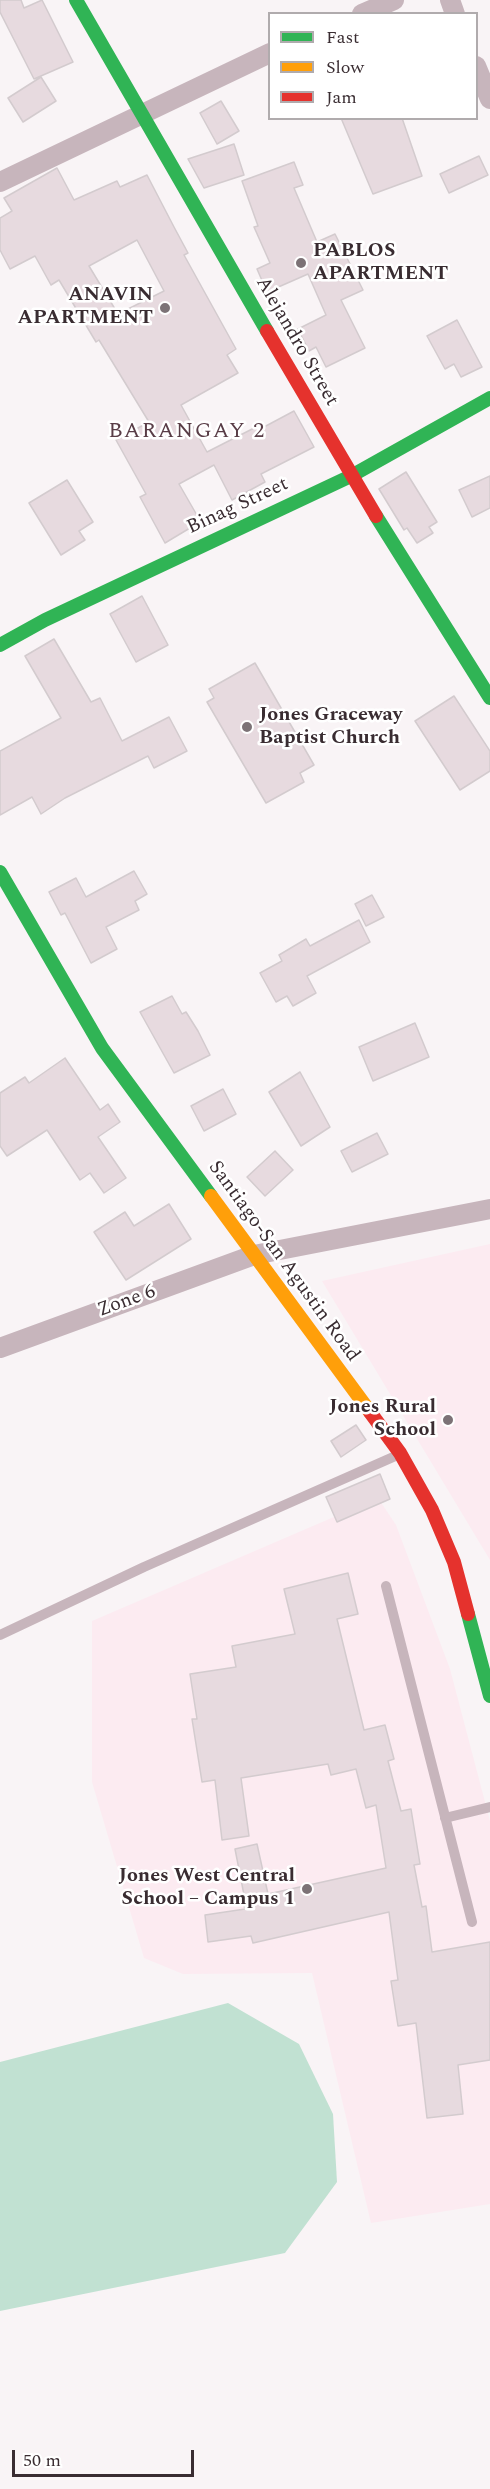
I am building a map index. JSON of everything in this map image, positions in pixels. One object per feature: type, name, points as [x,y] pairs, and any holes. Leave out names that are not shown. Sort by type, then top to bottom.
[{"type":"street","name":"Alejandro Street","points":[[76,0],[351,476],[490,698]]},
{"type":"street","points":[[367,12],[394,0]]},
{"type":"street","points":[[0,182],[268,54]]},
{"type":"street","points":[[478,69],[490,99]]},
{"type":"street","name":"Binag Street","points":[[0,645],[56,615],[351,476],[490,398]]},
{"type":"street","name":"Santiago-San Agustin Road","points":[[0,872],[102,1048],[400,1454],[432,1510],[454,1562],[490,1695]]},
{"type":"street","name":"Zone 6","points":[[0,1348],[254,1255],[490,1209]]},
{"type":"lane","points":[[0,1635],[144,1567],[400,1454]]},
{"type":"lane","points":[[386,1586],[472,1922]]},
{"type":"lane","points":[[446,1818],[490,1807]]},
{"type":"shaded area","name":"Jones Rural School","points":[[490,1244],[490,1560],[322,1281]]},
{"type":"shaded area","name":"Jones West Central School – Campus 1","points":[[378,1498],[396,1525],[450,1669],[490,1821],[490,2204],[371,2223],[312,1973],[183,1974],[144,1958],[92,1782],[92,1621]]},
{"type":"green space","points":[[228,2003],[299,2044],[333,2114],[337,2182],[285,2253],[0,2311],[0,2062]]},
{"type":"building","points":[[0,0],[21,0],[24,8],[42,0],[73,62],[34,79],[0,12]]},
{"type":"building","points":[[41,77],[56,101],[23,122],[8,98]]},
{"type":"building","points":[[221,101],[239,131],[217,144],[200,113]]},
{"type":"building","points":[[342,120],[403,120],[422,176],[373,194]]},
{"type":"building","points":[[234,144],[244,175],[204,188],[188,159]]},
{"type":"building","points":[[479,156],[488,175],[449,193],[440,174]]},
{"type":"building","points":[[294,162],[303,185],[294,188],[317,242],[335,234],[363,290],[341,300],[365,348],[326,367],[316,347],[309,351],[298,329],[326,315],[308,274],[267,292],[257,269],[270,263],[254,227],[258,226],[242,181]]},
{"type":"building","points":[[57,168],[74,200],[117,181],[120,187],[147,175],[188,253],[184,255],[236,349],[227,355],[238,373],[181,405],[207,452],[262,424],[264,427],[294,411],[314,447],[261,474],[265,482],[232,500],[214,465],[179,484],[198,517],[192,521],[195,525],[165,543],[140,497],[146,494],[116,440],[149,422],[99,340],[96,342],[59,280],[51,285],[35,256],[10,269],[0,250],[0,218],[12,211],[4,198]],"holes":[[[137,240],[164,291],[118,314],[89,266]]]},
{"type":"building","points":[[457,320],[482,367],[461,377],[454,364],[445,369],[427,336]]},
{"type":"building","points":[[406,472],[437,522],[429,527],[433,533],[417,543],[407,528],[404,530],[379,489]]},
{"type":"building","points":[[490,476],[490,508],[472,517],[459,490]]},
{"type":"building","points":[[67,480],[93,522],[79,531],[85,540],[61,555],[29,503]]},
{"type":"building","points":[[142,596],[168,645],[136,662],[110,614]]},
{"type":"building","points":[[54,639],[91,702],[100,698],[122,741],[169,717],[187,751],[154,768],[148,756],[65,798],[41,814],[32,797],[0,815],[0,751],[61,718],[25,656]]},
{"type":"building","points":[[255,663],[314,765],[300,773],[304,782],[266,803],[207,702],[214,698],[209,689]]},
{"type":"building","points":[[454,696],[490,751],[490,771],[460,790],[415,721]]},
{"type":"building","points":[[134,871],[147,894],[135,901],[139,910],[106,927],[117,949],[91,963],[65,913],[61,915],[49,892],[76,878],[86,897]]},
{"type":"building","points":[[372,895],[384,917],[366,926],[355,904]]},
{"type":"building","points":[[359,920],[370,942],[307,976],[316,993],[293,1006],[287,996],[276,1002],[260,973],[282,961],[279,955],[306,939],[310,946]]},
{"type":"building","points":[[172,996],[182,1014],[186,1012],[210,1055],[174,1073],[140,1012]]},
{"type":"building","points":[[415,1023],[429,1057],[373,1081],[359,1047]]},
{"type":"building","points":[[65,1058],[100,1110],[108,1104],[120,1122],[98,1137],[126,1178],[104,1193],[90,1173],[80,1180],[47,1130],[7,1156],[0,1146],[0,1093],[25,1077],[29,1083]]},
{"type":"building","points":[[300,1072],[330,1127],[301,1146],[269,1092]]},
{"type":"building","points":[[223,1089],[236,1114],[204,1131],[191,1106]]},
{"type":"building","points":[[377,1133],[388,1154],[352,1172],[341,1151]]},
{"type":"building","points":[[275,1151],[293,1170],[265,1196],[247,1177]]},
{"type":"building","points":[[169,1204],[191,1239],[126,1280],[94,1232],[125,1212],[134,1226]]},
{"type":"building","points":[[356,1425],[366,1440],[341,1457],[331,1441]]},
{"type":"building","points":[[380,1474],[390,1499],[337,1522],[326,1497]]},
{"type":"building","points":[[348,1573],[358,1614],[337,1619],[364,1730],[385,1725],[394,1759],[388,1761],[401,1811],[411,1809],[420,1864],[414,1865],[422,1907],[426,1906],[432,1952],[490,1942],[490,2060],[458,2065],[463,2114],[427,2118],[416,2023],[398,2026],[391,1981],[398,1980],[389,1912],[253,1943],[251,1936],[208,1942],[205,1915],[245,1909],[235,1849],[257,1844],[268,1894],[386,1868],[376,1805],[366,1808],[356,1769],[331,1775],[328,1764],[241,1778],[249,1836],[222,1840],[215,1780],[202,1782],[192,1719],[197,1719],[190,1674],[236,1667],[232,1646],[295,1634],[284,1589]]},
{"type":"traffic: fast","points":[[76,0],[267,331]]},
{"type":"traffic: fast","points":[[0,645],[45,620],[351,476],[490,398]]},
{"type":"traffic: fast","points":[[376,516],[490,698]]},
{"type":"traffic: fast","points":[[0,872],[102,1048],[211,1196]]},
{"type":"traffic: fast","points":[[468,1614],[490,1696]]},
{"type":"traffic: slow","points":[[211,1196],[370,1412]]},
{"type":"traffic: jam","points":[[267,331],[376,516]]},
{"type":"traffic: jam","points":[[370,1412],[400,1453],[432,1510],[454,1562],[468,1614]]},
{"type":"place","name":"PABLOS APARTMENT","points":[[301,263]]},
{"type":"place","name":"ANAVIN APARTMENT","points":[[165,308]]},
{"type":"place","name":"Jones Graceway Baptist Church","points":[[247,727]]},
{"type":"place","name":"Jones Rural School","points":[[448,1420]]},
{"type":"place","name":"Jones West Central School – Campus 1","points":[[307,1889]]},
{"type":"district","name":"BARANGAY 2","points":[[187,433]]}]
